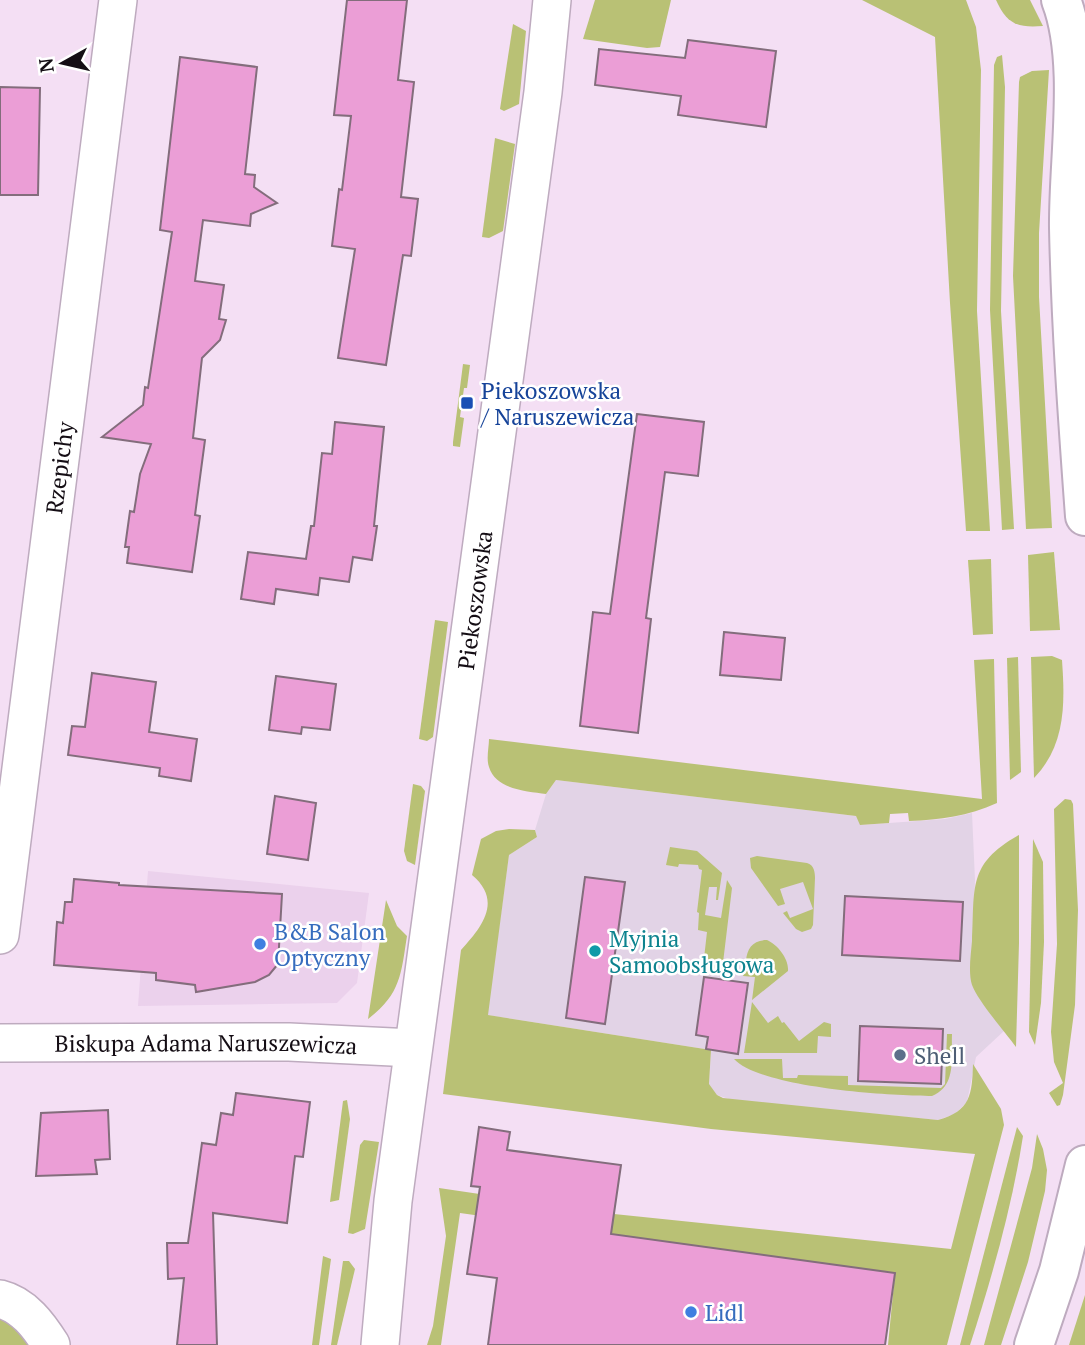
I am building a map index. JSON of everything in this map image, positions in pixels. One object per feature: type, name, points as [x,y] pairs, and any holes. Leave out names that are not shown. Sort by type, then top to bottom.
[{"type":"main road","points":[[1061,0],[1066,13],[1073,58],[1069,215],[1071,295],[1085,516]]},
{"type":"main road","points":[[1034,1345],[1059,1271],[1085,1165]]},
{"type":"street","name":"Rzepichy","points":[[0,935],[118,0]]},
{"type":"street","name":"Piekoszowska","points":[[380,1345],[393,1201],[541,105],[552,0]]},
{"type":"street","name":"Biskupa Adama Naruszewicza","points":[[0,1043],[289,1042],[413,1048]]},
{"type":"street","name":"Piekoszowska","points":[[355,1345],[393,1201]]},
{"type":"street","points":[[0,1299],[16,1306],[32,1319],[51,1345]]},
{"type":"shaded area","points":[[556,780],[856,816],[861,825],[945,819],[972,813],[975,880],[972,985],[1004,1031],[976,1057],[967,1102],[955,1114],[938,1120],[732,1100],[717,1095],[709,1085],[711,1050],[487,1015],[509,855],[537,837],[535,830],[546,794]]},
{"type":"shaded area","points":[[148,871],[369,893],[357,983],[337,1003],[138,1006]]},
{"type":"green space","points":[[595,0],[671,0],[660,47],[647,48],[583,39]]},
{"type":"green space","points":[[862,0],[966,0],[976,27],[981,70],[977,311],[990,531],[966,531],[935,37]]},
{"type":"green space","points":[[996,0],[1030,0],[1043,26],[1014,23],[1004,14]]},
{"type":"green space","points":[[513,24],[526,31],[519,104],[504,111],[500,109]]},
{"type":"green space","points":[[1002,55],[1005,87],[1001,311],[1014,529],[1002,530],[990,310],[994,65],[997,57]]},
{"type":"green space","points":[[1049,70],[1039,233],[1039,297],[1052,528],[1026,529],[1013,276],[1019,82],[1020,77],[1032,71]]},
{"type":"green space","points":[[495,138],[515,144],[503,231],[489,238],[482,237]]},
{"type":"green space","points":[[463,364],[470,365],[460,417],[464,418],[460,447],[453,446],[453,442]]},
{"type":"green space","points":[[1054,552],[1060,630],[1030,631],[1028,555]]},
{"type":"green space","points":[[991,559],[993,634],[973,635],[968,560]]},
{"type":"green space","points":[[435,620],[448,622],[433,737],[427,741],[419,739]]},
{"type":"green space","points":[[1052,656],[1062,660],[1061,723],[1052,752],[1034,778],[1031,657]]},
{"type":"green space","points":[[1018,657],[1021,772],[1010,780],[1007,658]]},
{"type":"green space","points":[[994,659],[997,803],[954,817],[909,821],[908,813],[890,814],[889,823],[860,825],[856,816],[556,780],[546,794],[505,785],[493,775],[488,764],[489,739],[982,799],[974,660]]},
{"type":"green space","points":[[413,784],[421,786],[425,791],[415,865],[407,861],[404,851]]},
{"type":"green space","points":[[1065,799],[1071,800],[1073,804],[1078,910],[1075,1005],[1063,1095],[1060,1105],[1057,1106],[1049,1093],[1063,1083],[1054,1062],[1051,1032],[1057,944],[1054,809]]},
{"type":"green space","points":[[535,830],[537,837],[509,855],[488,1015],[711,1050],[709,1084],[717,1095],[723,1098],[938,1120],[957,1112],[968,1100],[973,1064],[1001,1109],[1004,1125],[947,1345],[888,1345],[895,1273],[460,1213],[441,1345],[427,1345],[433,1326],[446,1236],[439,1188],[614,1214],[951,1249],[975,1154],[711,1129],[443,1094],[461,950],[482,923],[488,904],[486,894],[472,875],[481,839],[496,831]]},
{"type":"green space","points":[[1019,835],[1016,1047],[975,992],[970,969],[977,879],[990,856]]},
{"type":"green space","points":[[1033,839],[1043,862],[1044,942],[1041,1003],[1035,1045],[1029,1032]]},
{"type":"green space","points":[[670,847],[697,851],[722,873],[718,900],[717,887],[709,887],[705,915],[721,918],[727,880],[732,888],[722,971],[703,967],[707,932],[698,930],[697,912],[702,870],[698,865],[666,865]]},
{"type":"green space","points":[[757,856],[807,863],[813,867],[815,878],[813,925],[811,929],[802,932],[796,929],[783,913],[787,911],[790,918],[813,909],[803,882],[780,889],[785,904],[778,906],[751,868],[750,858]]},
{"type":"green space","points":[[386,900],[397,926],[407,936],[398,982],[387,1001],[368,1019]]},
{"type":"green space","points":[[767,940],[782,953],[788,971],[752,1000],[755,977],[743,976],[750,964],[746,961],[747,956],[754,943]]},
{"type":"green space","points":[[752,1002],[768,1023],[778,1016],[799,1041],[824,1022],[831,1024],[831,1037],[818,1036],[817,1053],[744,1053]]},
{"type":"green space","points":[[947,1034],[952,1034],[951,1070],[946,1085],[932,1096],[858,1092],[797,1083],[749,1069],[734,1059],[782,1059],[783,1078],[797,1078],[798,1075],[848,1076],[848,1085],[941,1088],[945,1084]]},
{"type":"green space","points":[[347,1100],[350,1119],[339,1200],[330,1202],[343,1101]]},
{"type":"green space","points":[[1017,1127],[1023,1136],[1001,1242],[970,1345],[960,1345]]},
{"type":"green space","points":[[1037,1134],[1047,1170],[1045,1191],[1028,1262],[1001,1345],[984,1345],[1032,1168]]},
{"type":"green space","points":[[364,1140],[379,1142],[365,1229],[353,1234],[348,1233],[360,1145]]},
{"type":"green space","points":[[323,1256],[331,1259],[319,1345],[312,1345]]},
{"type":"green space","points":[[343,1261],[349,1261],[355,1269],[337,1345],[331,1345]]},
{"type":"green space","points":[[1085,1295],[1085,1345],[1069,1345]]},
{"type":"green space","points":[[0,1315],[6,1318],[34,1345],[0,1345]]},
{"type":"building","points":[[347,0],[407,0],[398,80],[414,82],[401,197],[418,199],[411,256],[403,255],[386,365],[338,358],[355,249],[332,246],[351,116],[334,115]]},
{"type":"building","points":[[688,40],[776,51],[766,127],[678,115],[681,96],[595,85],[599,49],[685,58]]},
{"type":"building","points":[[180,57],[257,67],[245,174],[255,175],[254,187],[277,203],[251,214],[250,226],[203,220],[195,281],[224,285],[219,319],[226,320],[220,340],[202,358],[193,438],[205,440],[195,515],[200,516],[192,572],[127,563],[129,547],[125,547],[130,511],[134,512],[140,474],[151,444],[102,437],[143,405],[145,387],[148,388],[172,232],[160,230]]},
{"type":"building","points":[[0,87],[40,88],[38,195],[0,195]]},
{"type":"building","points":[[637,414],[704,422],[698,476],[665,472],[646,618],[651,619],[638,733],[580,726],[593,612],[610,614]]},
{"type":"building","points":[[335,422],[384,427],[372,560],[353,557],[349,582],[320,578],[318,595],[276,589],[274,604],[241,599],[248,552],[306,559],[311,526],[314,526],[322,453],[332,454]]},
{"type":"building","points":[[724,632],[785,638],[781,680],[720,675]]},
{"type":"building","points":[[92,673],[156,682],[149,732],[197,739],[191,781],[159,776],[160,768],[68,755],[72,726],[85,727]]},
{"type":"building","points":[[276,676],[336,684],[330,730],[302,727],[301,734],[269,730]]},
{"type":"building","points":[[275,796],[316,803],[308,860],[267,854]]},
{"type":"building","name":"Myjnia Samoobsługowa","points":[[585,877],[625,882],[605,1024],[566,1018]]},
{"type":"building","points":[[74,879],[119,885],[282,894],[278,964],[269,975],[255,982],[196,992],[195,985],[156,980],[156,973],[54,965],[57,922],[63,923],[65,902],[72,902]]},
{"type":"building","points":[[845,896],[963,902],[960,961],[842,955]]},
{"type":"building","points":[[704,977],[748,983],[738,1054],[706,1049],[708,1037],[696,1035]]},
{"type":"building","name":"Shell","points":[[860,1026],[943,1029],[941,1084],[858,1081]]},
{"type":"building","points":[[236,1093],[310,1102],[303,1157],[295,1156],[287,1223],[213,1213],[217,1345],[177,1345],[184,1278],[168,1279],[167,1243],[188,1243],[202,1143],[216,1145],[221,1113],[233,1115]]},
{"type":"building","points":[[108,1110],[110,1159],[95,1160],[97,1174],[36,1176],[41,1113]]},
{"type":"building","name":"Lidl","points":[[479,1127],[510,1132],[507,1150],[621,1165],[611,1234],[895,1273],[885,1345],[488,1345],[497,1278],[467,1274],[480,1187],[471,1186]]},
{"type":"place","name":"Piekoszowska / Naruszewicza","points":[[467,403]]},
{"type":"place","name":"B&B Salon Optyczny","points":[[260,944]]},
{"type":"place","name":"Myjnia Samoobsługowa","points":[[595,951]]},
{"type":"place","name":"Shell","points":[[900,1055]]},
{"type":"place","name":"Lidl","points":[[691,1312]]}]
